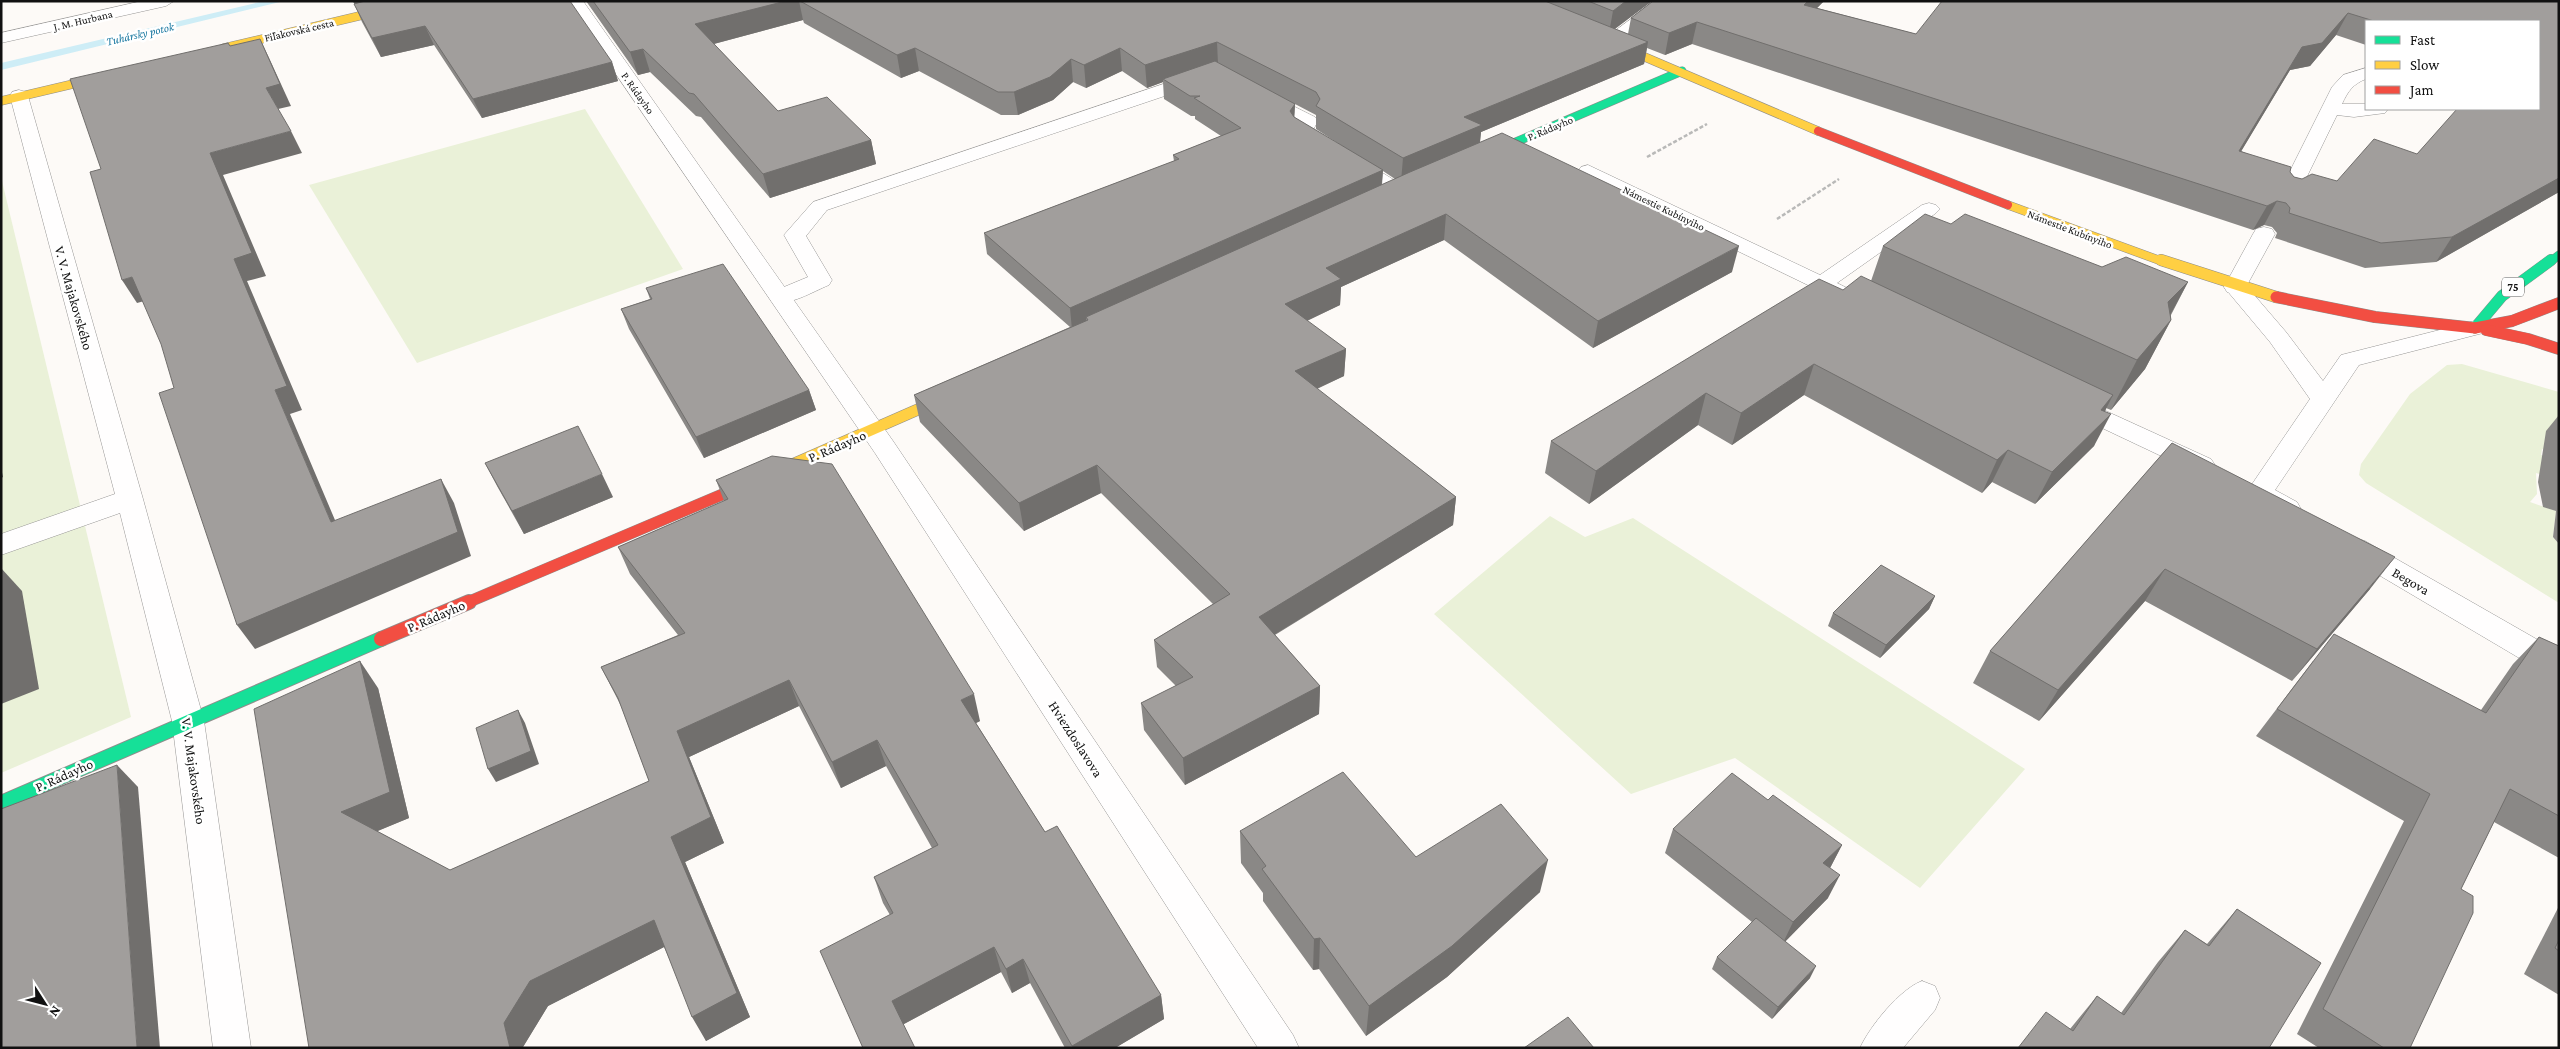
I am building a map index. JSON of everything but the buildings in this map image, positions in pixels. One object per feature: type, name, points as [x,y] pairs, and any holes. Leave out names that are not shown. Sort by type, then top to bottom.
[{"type":"street","name":"J. M. Hurbana","points":[[1,38],[166,1]]},
{"type":"street","name":"Fiľakovská cesta","points":[[211,51],[422,1]]},
{"type":"street","name":"P. Rádayho","points":[[574,1],[872,431]]},
{"type":"street","points":[[1606,41],[1666,1]]},
{"type":"street","name":"Námestie Kubínyiho","points":[[1606,41],[1884,157],[2135,254],[2235,286],[2330,310],[2437,326],[2475,328]]},
{"type":"street","points":[[780,297],[821,280],[795,236],[820,206],[1217,72]]},
{"type":"street","name":"P. Rádayho","points":[[1471,161],[1682,72]]},
{"type":"street","points":[[2288,195],[2341,87],[2350,79],[2365,73]]},
{"type":"street","points":[[10,98],[115,74]]},
{"type":"street","points":[[1250,90],[1308,121],[1302,132],[1400,192]]},
{"type":"street","name":"V. V. Majakovského","points":[[10,98],[130,499],[188,721],[232,1048]]},
{"type":"street","points":[[2331,108],[2354,111],[2366,110]]},
{"type":"street","name":"Námestie Kubínyiho","points":[[1598,175],[1866,305]]},
{"type":"street","points":[[1821,284],[1929,209]]},
{"type":"street","points":[[2264,234],[2235,286],[2258,316],[2278,337],[2323,399]]},
{"type":"street","name":"75","points":[[2475,328],[2488,309],[2505,294],[2535,269],[2559,255]]},
{"type":"street","name":"75","points":[[2475,328],[2512,321],[2559,303]]},
{"type":"street","points":[[2241,484],[2323,399],[2350,360],[2475,328],[2505,333],[2559,349]]},
{"type":"street","name":"P. Rádayho","points":[[1,803],[188,721],[872,431],[963,390]]},
{"type":"street","points":[[2053,395],[2241,484],[2310,522]]},
{"type":"street","name":"Hviezdoslavova","points":[[872,431],[1280,1048]]},
{"type":"street","points":[[1,545],[130,499]]},
{"type":"street","name":"Begova","points":[[2336,537],[2559,667]]},
{"type":"street","points":[[1879,1048],[1922,998]]},
{"type":"path","points":[[1598,175],[1710,122]]},
{"type":"path","points":[[1738,244],[1840,179]]},
{"type":"green space","points":[[585,109],[683,269],[417,363],[309,185]]},
{"type":"green space","points":[[1,177],[131,717],[1,773]]},
{"type":"green space","points":[[2462,364],[2559,392],[2559,454],[2542,449],[2541,455],[2559,461],[2559,480],[2536,473],[2537,494],[2530,502],[2556,511],[2553,537],[2559,544],[2559,603],[2366,483],[2359,475],[2361,464],[2410,394],[2447,365]]},
{"type":"green space","points":[[1550,516],[1585,537],[1633,518],[2025,769],[1920,888],[1735,758],[1631,794],[1434,614]]},
{"type":"waterway","name":"Tuhársky potok","points":[[1,67],[279,1]]},
{"type":"traffic: fast","points":[[1483,156],[1682,71]]},
{"type":"traffic: fast","points":[[2475,328],[2502,296],[2559,255]]},
{"type":"traffic: fast","points":[[1,803],[381,639]]},
{"type":"traffic: slow","points":[[224,48],[422,1]]},
{"type":"traffic: slow","points":[[1612,43],[1818,131]]},
{"type":"traffic: slow","points":[[1,101],[107,76]]},
{"type":"traffic: slow","points":[[2008,205],[2134,252],[2276,297]]},
{"type":"traffic: slow","points":[[766,476],[951,395]]},
{"type":"traffic: jam","points":[[1818,131],[2008,205]]},
{"type":"traffic: jam","points":[[2276,297],[2375,317],[2475,328]]},
{"type":"traffic: jam","points":[[2475,328],[2512,321],[2559,303]]},
{"type":"traffic: jam","points":[[2486,330],[2528,339],[2559,349]]},
{"type":"traffic: jam","points":[[381,639],[766,476]]}]
